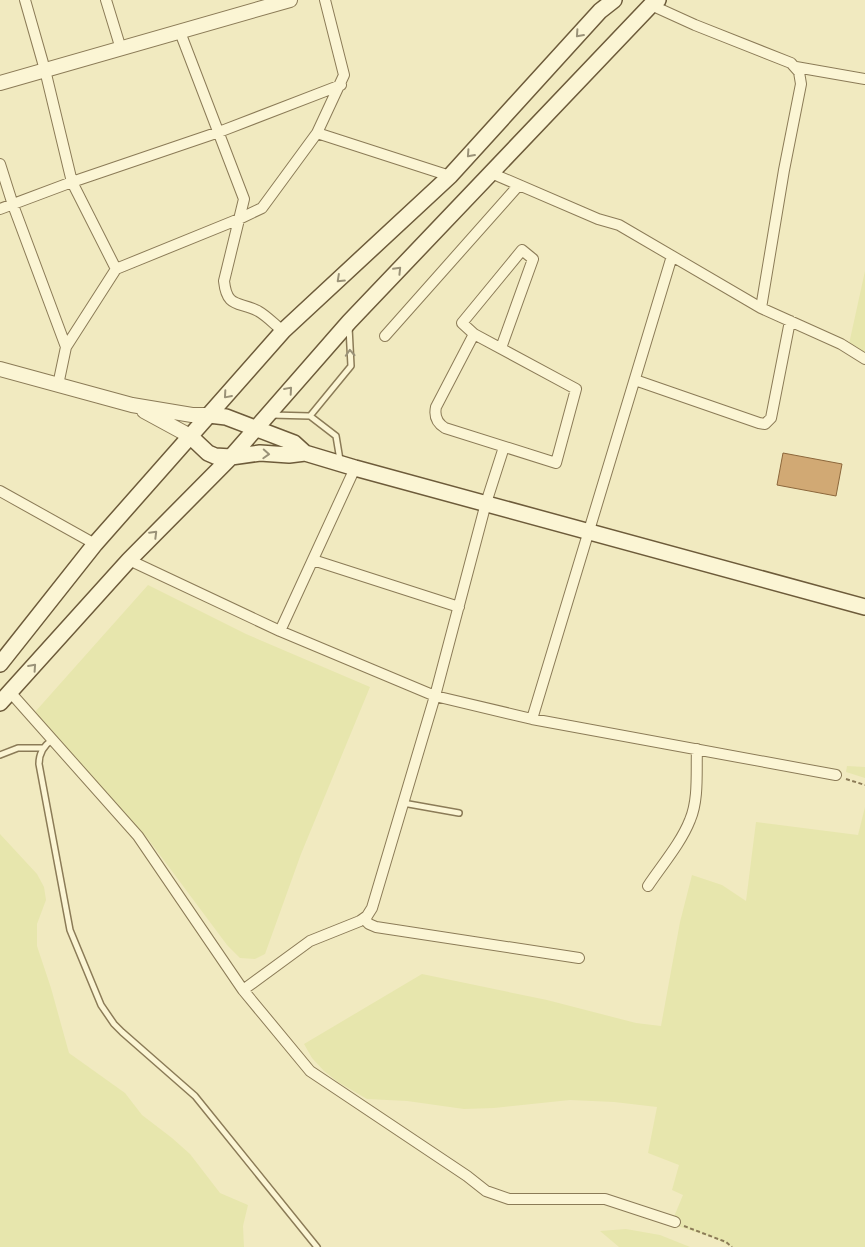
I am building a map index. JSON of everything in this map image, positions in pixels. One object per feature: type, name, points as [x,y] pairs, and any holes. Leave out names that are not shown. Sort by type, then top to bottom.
[{"type":"main road","points":[[0,664],[95,544],[283,331],[450,176],[600,11],[614,0]]},
{"type":"main road","points":[[5,698],[129,560],[231,457],[349,322],[655,3]]},
{"type":"main road","points":[[210,415],[226,417],[294,443],[305,453]]},
{"type":"main road","points":[[190,436],[208,453],[215,456],[231,457],[260,453],[289,455],[305,453],[865,607]]},
{"type":"street","points":[[25,0],[45,70],[72,182],[116,269]]},
{"type":"street","points":[[106,0],[121,49]]},
{"type":"street","points":[[0,83],[290,0]]},
{"type":"street","points":[[58,385],[66,347],[116,269],[262,208],[316,133],[341,85],[344,75],[325,0]]},
{"type":"street","points":[[655,3],[695,25],[791,63],[796,67],[801,78],[761,308]]},
{"type":"street","points":[[180,32],[244,199],[224,281],[225,289],[228,297],[234,304],[258,311],[283,331]]},
{"type":"street","points":[[796,67],[865,79]]},
{"type":"street","points":[[0,209],[72,182],[219,132],[341,85]]},
{"type":"street","points":[[316,133],[450,176]]},
{"type":"street","points":[[0,164],[66,347]]},
{"type":"street","points":[[491,173],[598,219],[619,225],[761,308],[841,344],[865,359]]},
{"type":"street","points":[[385,336],[519,185]]},
{"type":"street","points":[[474,334],[436,407],[437,422],[445,428],[556,463],[576,389],[474,334],[462,323],[522,250],[533,259],[501,348]]},
{"type":"street","points":[[532,719],[672,256]]},
{"type":"street","points":[[634,380],[765,424],[771,418],[790,321]]},
{"type":"street","points":[[0,369],[132,405],[184,414],[210,415]]},
{"type":"street","points":[[132,405],[190,436]]},
{"type":"street","points":[[243,990],[310,941],[364,919],[372,908],[435,696],[486,503],[504,447]]},
{"type":"street","points":[[280,631],[312,560],[348,465]]},
{"type":"street","points":[[0,491],[95,544]]},
{"type":"street","points":[[129,560],[280,631],[435,696],[532,719],[836,775]]},
{"type":"street","points":[[312,560],[459,607]]},
{"type":"street","points":[[5,698],[52,740],[138,836],[243,990],[310,1071],[467,1176],[486,1191],[509,1199],[606,1199],[674,1222]]},
{"type":"street","points":[[648,886],[691,819],[694,804],[697,749]]},
{"type":"street","points":[[364,919],[376,927],[579,958]]},
{"type":"lane","points":[[310,416],[351,366],[349,322]]},
{"type":"lane","points":[[268,415],[310,416],[336,436],[348,465]]},
{"type":"lane","points":[[52,740],[43,748],[39,764],[70,930],[100,1005],[122,1032],[195,1096],[317,1247]]},
{"type":"lane","points":[[0,755],[18,748],[43,748]]},
{"type":"lane","points":[[403,803],[459,813]]},
{"type":"path","points":[[836,775],[865,786]]},
{"type":"path","points":[[674,1222],[726,1242],[732,1247]]},
{"type":"green space","points":[[865,271],[865,355],[849,344]]},
{"type":"green space","points":[[148,585],[246,634],[370,687],[301,854],[265,954],[255,959],[240,958],[227,945],[148,839],[87,773],[35,712]]},
{"type":"green space","points":[[847,766],[865,767],[865,778],[846,772]]},
{"type":"green space","points":[[865,807],[865,1247],[732,1247],[714,1238],[671,1224],[683,1195],[672,1190],[679,1165],[648,1153],[657,1107],[614,1102],[570,1100],[494,1108],[464,1109],[407,1101],[367,1099],[338,1082],[324,1071],[312,1058],[304,1044],[422,974],[547,1000],[636,1023],[661,1026],[680,922],[692,875],[722,885],[746,901],[756,822],[858,835]]},
{"type":"green space","points":[[0,834],[37,874],[44,887],[46,900],[37,924],[37,946],[69,1053],[125,1093],[142,1115],[190,1154],[220,1193],[248,1205],[243,1226],[244,1247],[0,1247]]},
{"type":"green space","points":[[626,1229],[660,1235],[690,1247],[619,1247],[600,1231]]},
{"type":"building","points":[[783,453],[842,464],[836,496],[777,485]]}]
